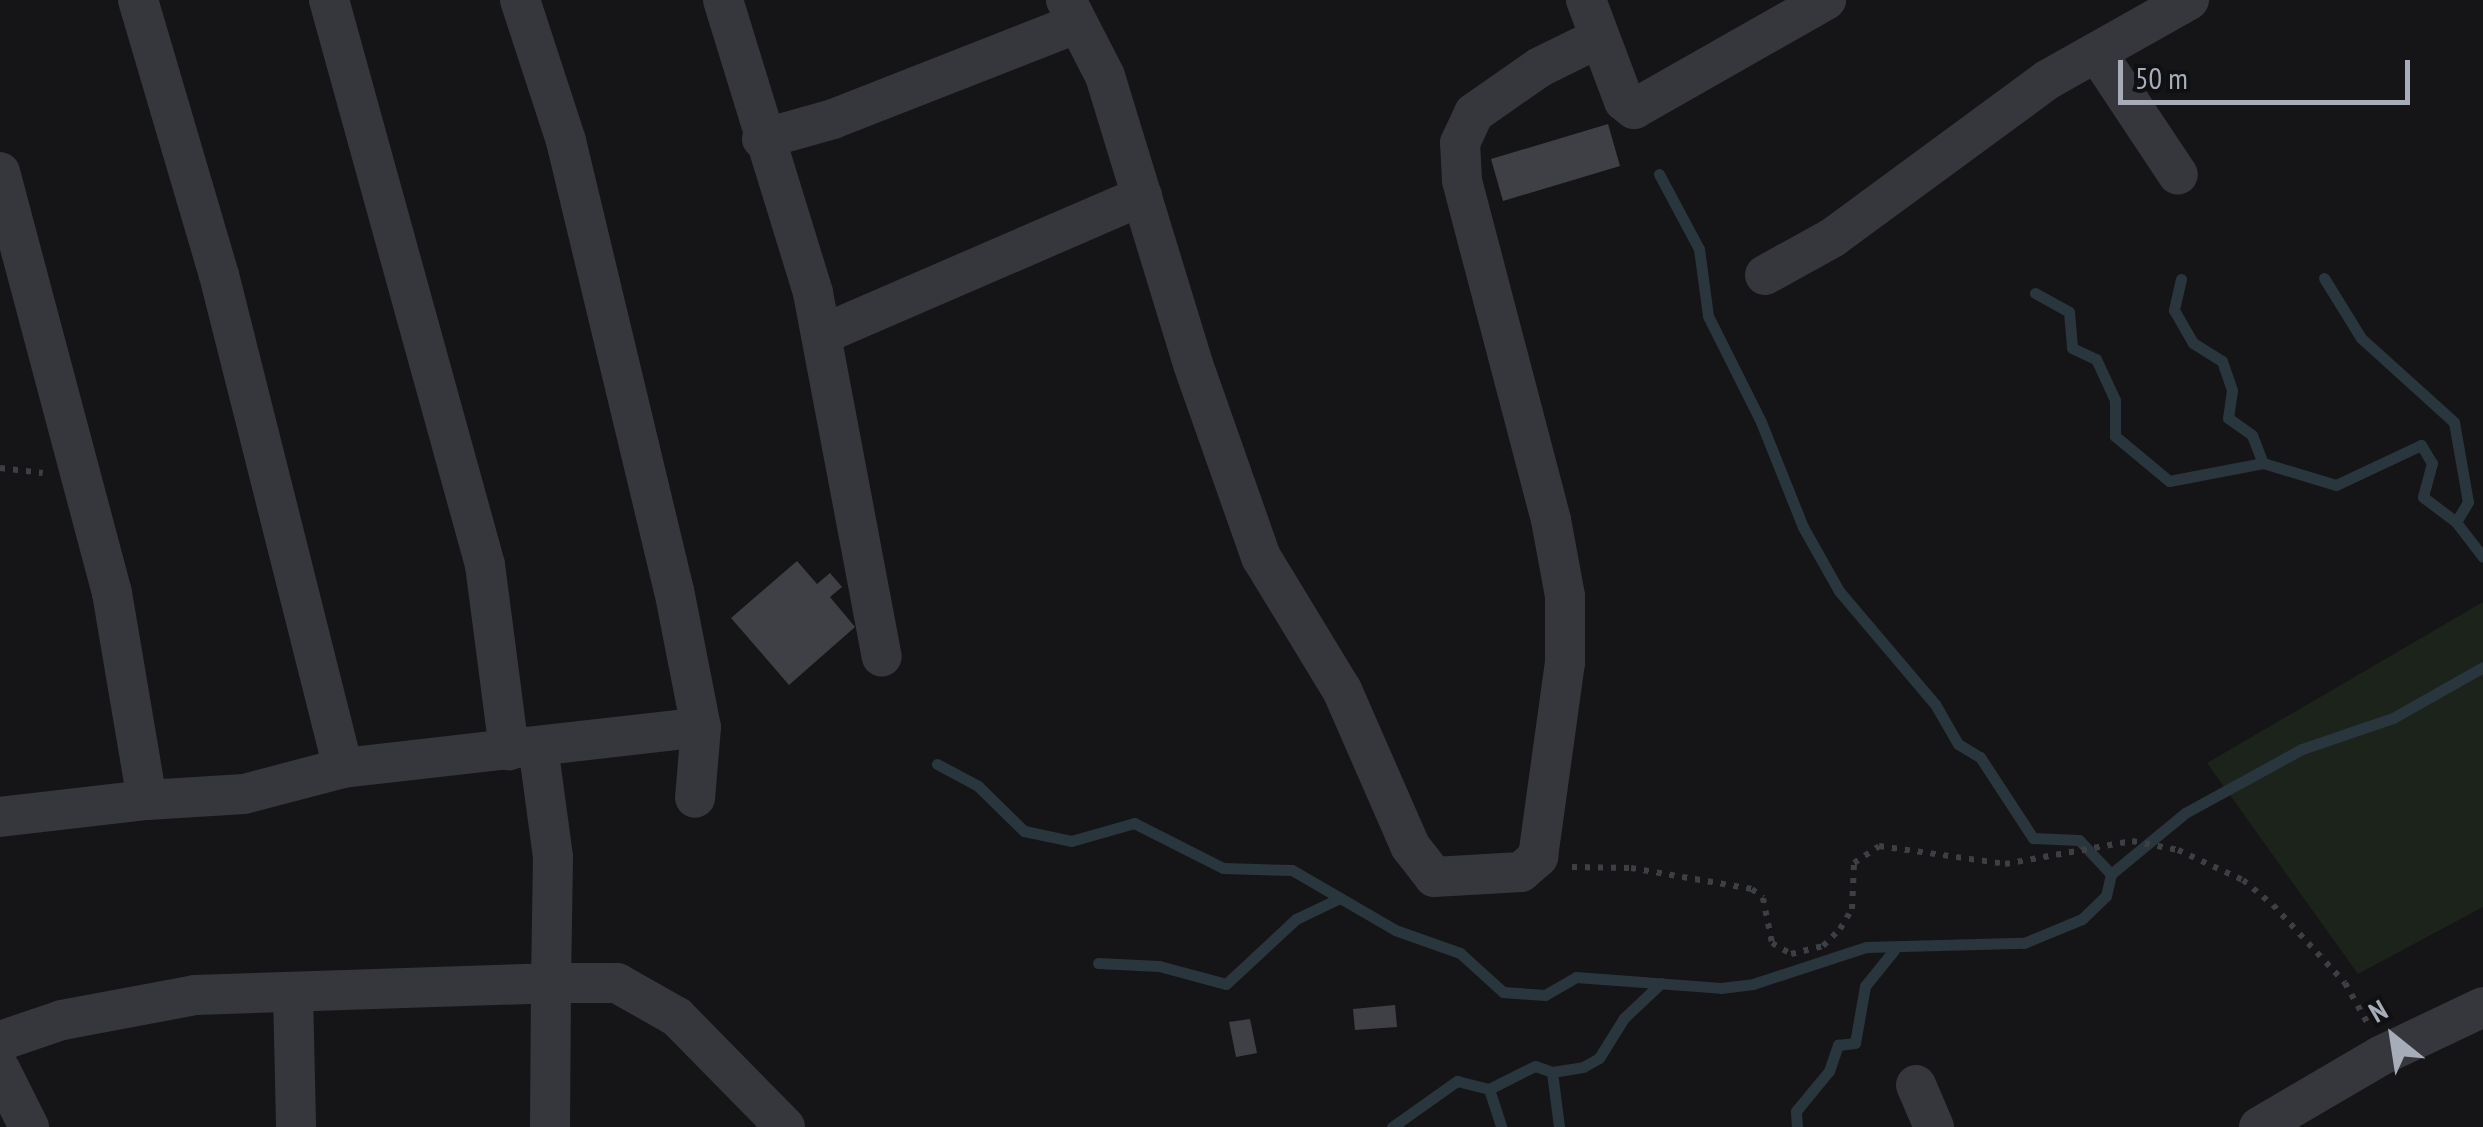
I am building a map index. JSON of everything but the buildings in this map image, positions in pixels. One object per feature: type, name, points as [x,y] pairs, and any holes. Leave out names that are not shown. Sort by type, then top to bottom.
[{"type":"street","points":[[138,0],[219,275],[343,768]]},
{"type":"street","points":[[328,0],[484,565],[523,748],[554,857],[550,1127]]},
{"type":"street","points":[[520,0],[566,142],[701,727],[695,798]]},
{"type":"street","points":[[724,0],[762,139],[792,220],[821,334],[882,658]]},
{"type":"street","points":[[1586,0],[1624,101],[1642,109],[1826,0]]},
{"type":"street","points":[[1765,275],[1832,238],[2048,80],[2189,0]]},
{"type":"street","points":[[762,139],[833,119],[1070,12],[1105,76],[1249,527],[1342,690],[1419,864],[1434,877],[1531,867],[1555,766],[1566,596],[1462,180],[1460,143],[1474,113],[1540,67],[1599,38]]},
{"type":"street","points":[[2097,53],[2178,175]]},
{"type":"street","points":[[0,172],[112,593],[147,800]]},
{"type":"street","points":[[821,334],[1142,196]]},
{"type":"street","points":[[0,818],[147,800],[244,794],[343,768],[701,727]]},
{"type":"street","points":[[0,1041],[62,1020],[195,995],[618,983],[677,1017],[784,1127]]},
{"type":"street","points":[[293,992],[296,1127]]},
{"type":"street","points":[[2259,1127],[2380,1056],[2483,1007]]},
{"type":"street","points":[[0,1069],[29,1127]]},
{"type":"street","points":[[1916,1085],[1934,1127]]},
{"type":"path","points":[[1531,867],[1631,868],[1752,889],[1763,898],[1772,943],[1791,954],[1823,946],[1840,928],[1852,909],[1854,863],[1879,846],[2005,864],[2132,841],[2178,850],[2244,880],[2273,905],[2345,982],[2380,1056]]},
{"type":"shaded area","points":[[2483,602],[2483,907],[2358,974],[2207,763]]},
{"type":"waterway","points":[[1659,174],[1699,249],[1708,316],[1761,422],[1803,527],[1839,591],[1935,704],[1958,744],[1980,757],[2033,838],[2079,840],[2111,874]]},
{"type":"waterway","points":[[2324,278],[2361,338],[2454,422],[2468,502],[2456,522]]},
{"type":"waterway","points":[[2181,279],[2174,310],[2193,343],[2222,361],[2232,390],[2228,418],[2252,435],[2263,463]]},
{"type":"waterway","points":[[2035,293],[2069,312],[2072,348],[2096,359],[2115,400],[2115,436],[2169,481],[2263,463],[2336,485],[2421,445],[2432,463],[2423,497],[2456,522],[2483,557]]},
{"type":"waterway","points":[[937,764],[978,786],[1024,831],[1071,841],[1134,823],[1223,868],[1292,870],[1395,930],[1460,953],[1503,992],[1545,995],[1576,977],[1721,988],[1753,984],[1866,947],[2024,943],[2082,919],[2106,896],[2111,874],[2185,813],[2302,749],[2393,718],[2483,667]]},
{"type":"waterway","points":[[1098,963],[1159,966],[1226,984],[1296,919],[1340,898]]},
{"type":"waterway","points":[[1797,1127],[1796,1111],[1829,1071],[1838,1045],[1855,1043],[1865,986],[1894,950]]},
{"type":"waterway","points":[[1392,1127],[1457,1081],[1489,1089],[1535,1066],[1552,1072],[1583,1067],[1599,1058],[1624,1018],[1661,983]]},
{"type":"waterway","points":[[1552,1072],[1559,1127]]},
{"type":"waterway","points":[[1489,1089],[1501,1127]]}]
